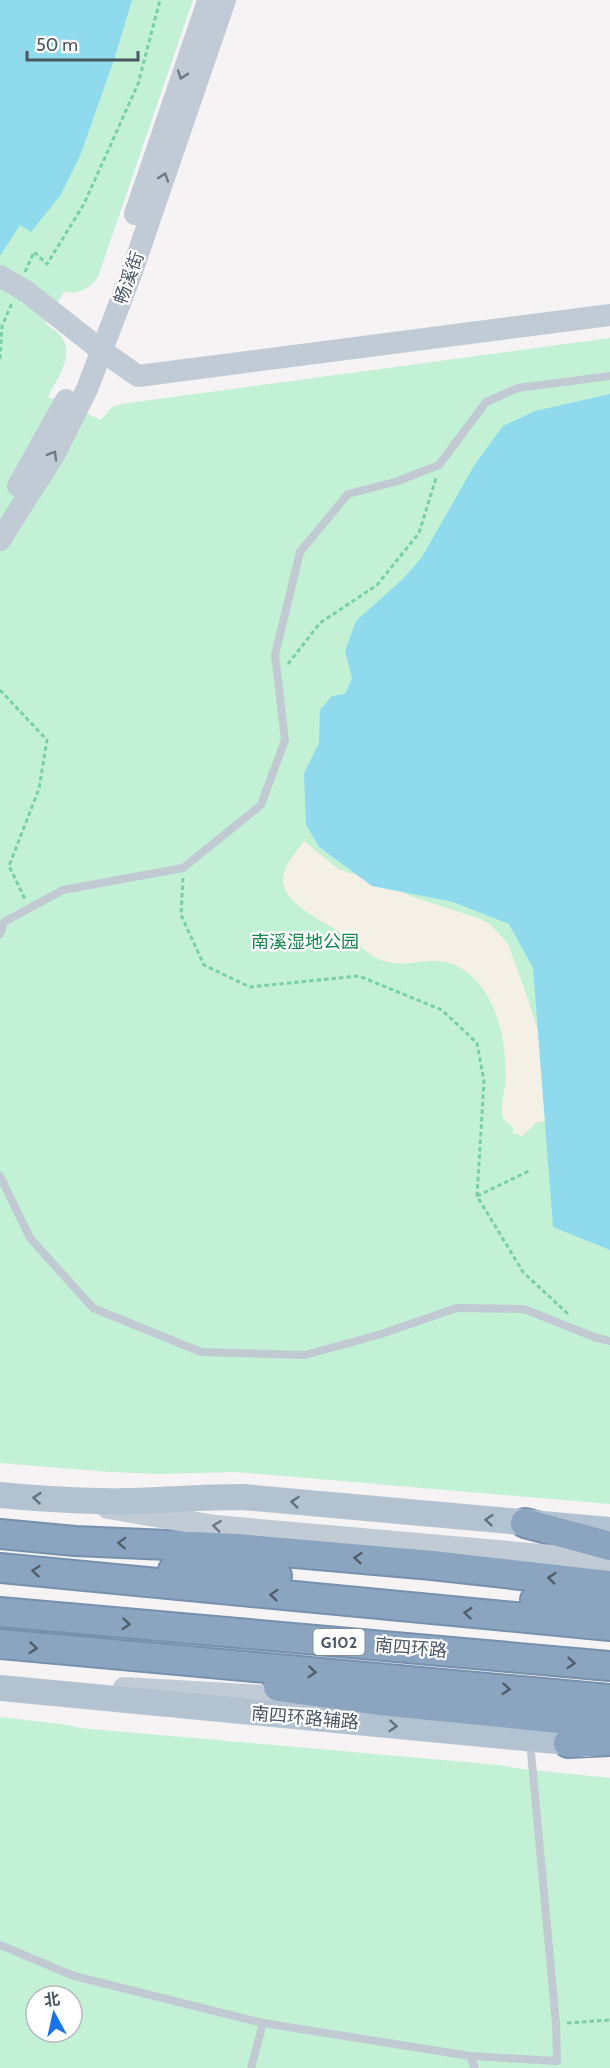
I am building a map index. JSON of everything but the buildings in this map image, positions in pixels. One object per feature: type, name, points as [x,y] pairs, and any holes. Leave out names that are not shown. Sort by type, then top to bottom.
[{"type":"highway","points":[[525,1523],[610,1546]]},
{"type":"highway","points":[[0,1534],[75,1541],[237,1548],[409,1563],[610,1585]]},
{"type":"highway","points":[[164,1545],[263,1575]]},
{"type":"highway","name":"G102","points":[[0,1568],[610,1626]]},
{"type":"highway","points":[[72,1575],[214,1569],[610,1605]]},
{"type":"highway","name":"南四环路","points":[[0,1612],[610,1666]]},
{"type":"highway","points":[[0,1644],[610,1699]]},
{"type":"highway","points":[[70,1651],[139,1670],[268,1691],[610,1724]]},
{"type":"highway","points":[[568,1743],[610,1741]]},
{"type":"main road","points":[[0,1495],[66,1501],[243,1497],[610,1530]]},
{"type":"main road","name":"南四环路辅路","points":[[0,1686],[610,1746]]},
{"type":"street","name":"畅溪街","points":[[0,540],[54,455],[87,389],[110,293],[208,0]]},
{"type":"street","name":"畅溪街","points":[[0,513],[96,346],[131,274],[225,0]]},
{"type":"street","points":[[0,276],[23,287],[96,346],[138,376],[610,315]]},
{"type":"street","points":[[66,1501],[215,1526],[610,1561]]},
{"type":"street","points":[[0,1686],[268,1691]]},
{"type":"lane","points":[[0,934],[4,922],[63,890],[183,868],[261,805],[285,740],[275,656],[300,552],[348,494],[398,481],[439,465],[486,402],[518,388],[610,376]]},
{"type":"lane","points":[[0,1176],[30,1238],[93,1308],[201,1352],[306,1355],[378,1335],[457,1308],[524,1309],[594,1337],[610,1341]]},
{"type":"lane","points":[[0,1945],[74,1976],[263,2023],[470,2056],[557,2061],[556,2024],[530,1739]]},
{"type":"lane","points":[[251,2068],[263,2023]]},
{"type":"lane","points":[[470,2056],[475,2068]]},
{"type":"path","points":[[0,359],[2,326],[23,287],[34,252],[47,264],[84,204],[138,84],[160,0]]},
{"type":"path","points":[[277,677],[320,623],[377,585],[419,533],[439,465]]},
{"type":"path","points":[[0,690],[47,740],[39,789],[9,866],[30,908]]},
{"type":"path","points":[[183,868],[182,915],[204,965],[250,987],[359,976],[442,1010],[477,1043],[484,1081],[477,1196],[523,1272],[594,1337]]},
{"type":"path","points":[[477,1196],[531,1170]]},
{"type":"path","points":[[556,2024],[610,2020]]},
{"type":"green space","name":"南溪湿地公园","points":[[0,0],[193,0],[98,277],[84,290],[64,292],[46,324],[61,336],[66,351],[63,367],[48,397],[101,420],[112,407],[121,404],[610,338],[610,1504],[235,1472],[159,1474],[0,1463]]},
{"type":"green space","points":[[0,1717],[80,1728],[499,1765],[610,1778],[610,2068],[0,2068]]},
{"type":"sand","points":[[304,841],[338,869],[384,881],[410,896],[490,924],[508,944],[545,1053],[552,1121],[537,1122],[522,1136],[513,1133],[513,1127],[503,1119],[506,1066],[497,1016],[486,993],[465,971],[453,964],[441,961],[394,963],[381,960],[307,912],[289,896],[284,887],[284,872]]},
{"type":"water","points":[[0,0],[132,0],[114,60],[80,156],[60,196],[31,232],[20,225],[0,256]]},
{"type":"water","points":[[610,394],[610,1250],[553,1227],[533,968],[509,924],[453,902],[372,886],[319,847],[306,825],[304,773],[319,743],[320,710],[332,696],[345,694],[352,678],[345,651],[356,621],[404,578],[422,557],[475,464],[503,426],[535,411]]}]
